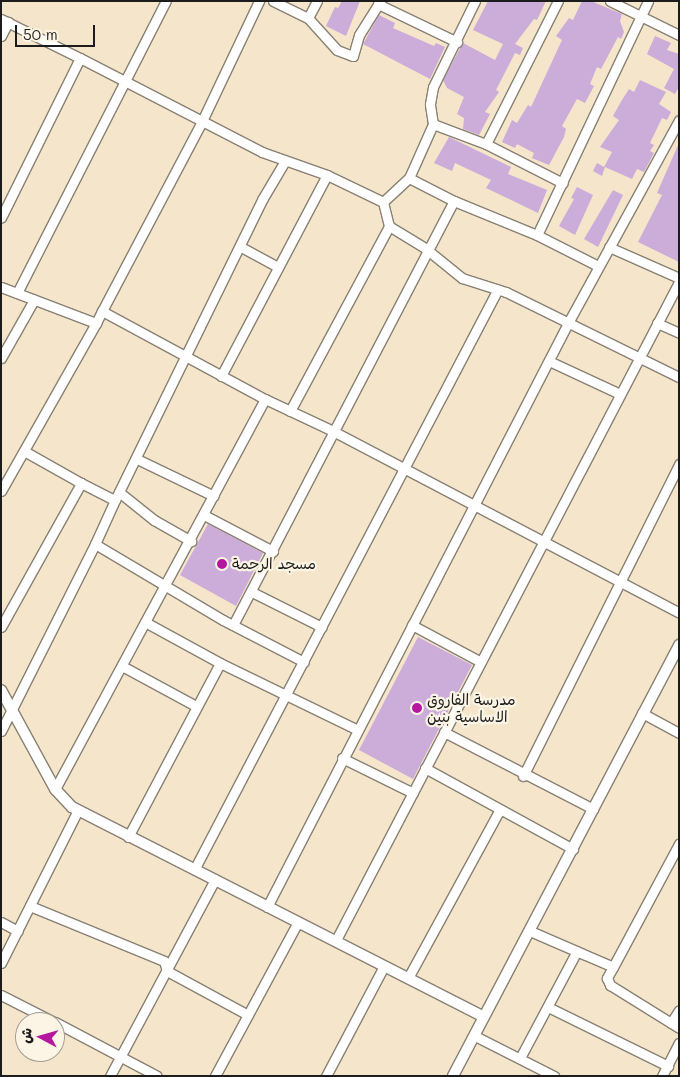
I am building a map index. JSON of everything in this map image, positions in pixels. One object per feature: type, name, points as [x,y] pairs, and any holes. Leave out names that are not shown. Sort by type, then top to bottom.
[{"type":"street","points":[[17,293],[123,79],[166,1]]},
{"type":"street","points":[[1,491],[96,323],[202,121],[259,1]]},
{"type":"street","points":[[273,1],[308,18],[337,50],[353,56],[359,35],[379,2],[457,42]]},
{"type":"street","points":[[308,18],[317,1]]},
{"type":"street","points":[[383,202],[409,178],[433,124],[431,96],[475,1]]},
{"type":"street","points":[[486,144],[558,1]]},
{"type":"street","points":[[610,1],[679,35]]},
{"type":"street","points":[[537,234],[564,183],[648,1]]},
{"type":"street","points":[[1,36],[5,20],[285,162],[327,175],[383,202]]},
{"type":"street","points":[[1,218],[80,58]]},
{"type":"street","points":[[267,907],[356,729],[412,625],[568,323],[679,120]]},
{"type":"street","points":[[433,124],[486,144],[564,183]]},
{"type":"street","points":[[1,731],[137,459],[186,356],[285,162]]},
{"type":"street","points":[[221,376],[327,175]]},
{"type":"street","points":[[409,178],[454,201],[537,234],[598,266]]},
{"type":"street","points":[[233,625],[252,592],[333,431],[430,251],[454,201]]},
{"type":"street","points":[[290,411],[389,226],[383,202]]},
{"type":"street","points":[[389,226],[430,251],[462,278],[498,289],[640,356],[679,377]]},
{"type":"street","points":[[241,246],[278,267]]},
{"type":"street","points":[[610,247],[679,278]]},
{"type":"street","points":[[336,940],[679,282]]},
{"type":"street","points":[[1,287],[96,323]]},
{"type":"street","points":[[195,868],[406,469],[498,289]]},
{"type":"street","points":[[1,358],[34,300]]},
{"type":"street","points":[[102,311],[221,376],[333,431],[542,543],[679,613]]},
{"type":"street","points":[[657,322],[679,333]]},
{"type":"street","points":[[549,361],[620,394]]},
{"type":"street","points":[[55,789],[145,622],[166,587],[265,399]]},
{"type":"street","points":[[24,451],[81,483],[117,496],[154,520],[191,540]]},
{"type":"street","points":[[137,459],[214,496]]},
{"type":"street","points":[[523,776],[679,464]]},
{"type":"street","points":[[1,627],[81,483]]},
{"type":"street","points":[[204,515],[273,551]]},
{"type":"street","points":[[95,544],[233,625],[304,662]]},
{"type":"street","points":[[252,592],[322,627]]},
{"type":"street","points":[[145,622],[220,663],[356,729]]},
{"type":"street","points":[[412,625],[481,662]]},
{"type":"street","points":[[454,1076],[679,645]]},
{"type":"street","points":[[128,837],[220,663]]},
{"type":"street","points":[[122,666],[196,706]]},
{"type":"street","points":[[1,690],[55,789],[78,810],[484,1017]]},
{"type":"street","points":[[642,713],[679,733]]},
{"type":"street","points":[[444,732],[523,776],[593,809]]},
{"type":"street","points":[[342,758],[413,793]]},
{"type":"street","points":[[425,768],[573,849]]},
{"type":"street","points":[[408,978],[500,809]]},
{"type":"street","points":[[1,963],[78,810]]},
{"type":"street","points":[[679,844],[607,978],[610,985],[675,1025],[679,1010]]},
{"type":"street","points":[[110,1076],[215,879]]},
{"type":"street","points":[[30,906],[84,930],[164,961],[167,971],[248,1015]]},
{"type":"street","points":[[1,922],[18,931]]},
{"type":"street","points":[[215,1076],[298,922]]},
{"type":"street","points":[[530,931],[613,967]]},
{"type":"street","points":[[520,1058],[577,951]]},
{"type":"street","points":[[326,1076],[384,966]]},
{"type":"street","points":[[1,995],[35,1012]]},
{"type":"street","points":[[548,1007],[668,1066]]},
{"type":"street","points":[[65,1027],[157,1076]]},
{"type":"street","points":[[475,1036],[554,1076]]},
{"type":"street","points":[[662,1076],[679,1043]]},
{"type":"building","points":[[342,1],[360,1],[346,36],[326,26],[335,7],[338,8]]},
{"type":"building","points":[[488,1],[546,1],[537,20],[534,19],[515,44],[523,48],[520,55],[515,53],[496,90],[499,92],[485,112],[490,114],[479,135],[463,129],[464,118],[457,114],[464,97],[447,88],[443,80],[463,43],[495,60],[503,44],[473,30]]},
{"type":"building","points":[[582,1],[591,1],[622,14],[620,21],[624,32],[621,39],[618,37],[601,69],[597,67],[590,84],[594,86],[585,103],[577,99],[562,126],[566,129],[564,137],[549,165],[532,158],[534,153],[517,144],[515,148],[502,142],[512,120],[517,123],[528,105],[531,107],[562,40],[556,36],[569,18],[573,20]]},
{"type":"building","points":[[379,15],[395,23],[393,28],[434,46],[436,43],[445,47],[430,79],[363,44]]},
{"type":"building","points":[[655,36],[671,43],[667,50],[679,54],[679,87],[675,94],[664,88],[674,69],[647,54]]},
{"type":"building","points":[[640,80],[666,92],[659,104],[671,112],[667,120],[662,118],[650,143],[654,145],[650,151],[654,153],[644,172],[637,169],[632,179],[605,167],[602,176],[593,171],[597,163],[604,167],[612,152],[600,147],[619,120],[613,116],[622,100],[629,89],[634,92]]},
{"type":"building","points":[[449,137],[511,167],[508,174],[547,190],[538,213],[486,188],[491,180],[455,163],[452,171],[434,163]]},
{"type":"building","points":[[679,143],[679,262],[638,242],[662,195],[657,193]]},
{"type":"building","points":[[577,187],[593,195],[575,235],[559,226],[574,199],[571,198]]},
{"type":"building","points":[[613,190],[623,195],[598,247],[584,239]]},
{"type":"building","name":"مسجد الرحمة","points":[[208,524],[263,553],[236,606],[180,575]]},
{"type":"building","name":"مدرسة الفاروق الاساسية بنين","points":[[418,637],[472,665],[413,779],[359,750]]},
{"type":"place","name":"مسجد الرحمة","points":[[222,564]]},
{"type":"place","name":"مدرسة الفاروق الاساسية بنين","points":[[417,708]]}]
